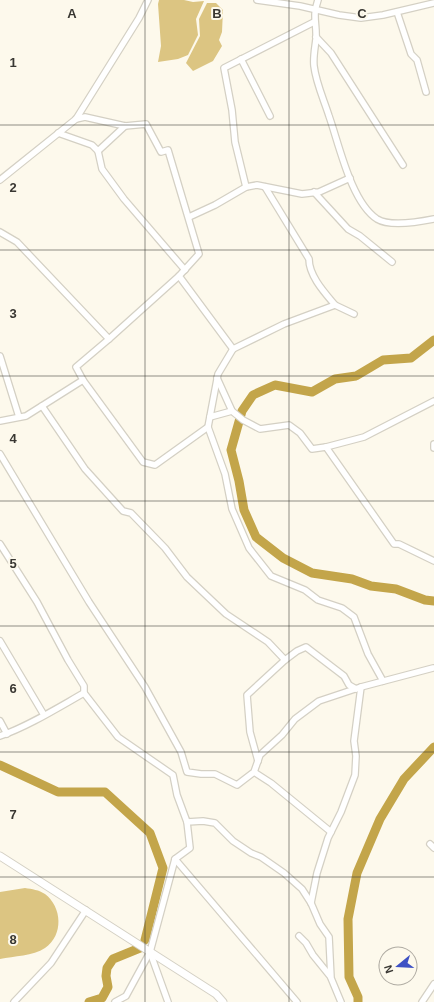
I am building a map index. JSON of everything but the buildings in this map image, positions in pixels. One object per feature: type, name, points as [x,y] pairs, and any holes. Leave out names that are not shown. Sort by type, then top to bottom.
[{"type":"street","points":[[257,0],[315,8],[339,15],[361,18],[383,15],[434,3]]},
{"type":"street","points":[[318,0],[315,8],[314,22],[316,37],[314,67],[350,178],[364,206],[377,219],[387,223],[420,222],[434,219]]},
{"type":"street","points":[[0,180],[76,119],[148,1]]},
{"type":"street","points":[[397,12],[411,54],[417,60],[426,92]]},
{"type":"street","points":[[246,187],[235,142],[232,110],[224,68],[314,22]]},
{"type":"street","points":[[316,37],[332,53],[403,165]]},
{"type":"street","points":[[240,59],[270,116]]},
{"type":"street","points":[[76,119],[85,117],[125,126],[146,124],[161,152],[168,150],[199,254],[179,276],[76,367],[83,380],[143,462],[155,465],[208,428]]},
{"type":"street","points":[[98,151],[125,126]]},
{"type":"street","points":[[58,133],[92,145],[98,151],[102,169],[124,199],[185,270]]},
{"type":"street","points":[[189,217],[215,205],[246,187],[257,185],[302,194],[319,192],[350,178]]},
{"type":"street","points":[[265,187],[309,259],[309,264],[319,286],[336,305],[354,314]]},
{"type":"street","points":[[314,192],[348,229],[360,236],[392,262]]},
{"type":"street","points":[[0,232],[17,242],[109,339]]},
{"type":"street","points":[[179,276],[233,349]]},
{"type":"street","points":[[336,305],[284,324],[233,349],[218,374],[208,428],[225,474],[232,509],[249,548],[271,576],[305,590],[318,600],[342,608],[354,617],[368,654],[383,681]]},
{"type":"street","points":[[0,356],[19,418]]},
{"type":"street","points":[[217,378],[232,411],[243,420],[260,429],[289,424],[300,433],[312,449],[364,437],[434,401]]},
{"type":"street","points":[[0,421],[26,416],[83,380]]},
{"type":"street","points":[[42,406],[85,469],[123,511],[131,513],[164,548],[186,577],[226,614],[268,642],[285,660]]},
{"type":"street","points":[[210,417],[232,411]]},
{"type":"street","points":[[326,447],[394,544],[399,544],[434,561]]},
{"type":"street","points":[[0,454],[90,602],[144,687],[181,752],[187,772],[215,774],[237,785],[254,772],[260,755],[282,735],[296,719],[320,701],[359,688],[433,668]]},
{"type":"street","points":[[0,544],[37,602],[68,660],[84,686],[84,693],[118,737],[173,775],[177,796],[187,822],[190,848],[176,859],[150,952],[126,996],[115,1002]]},
{"type":"street","points":[[0,641],[44,715]]},
{"type":"street","points":[[258,761],[250,732],[247,695],[297,651],[306,647],[344,676],[349,685],[359,688]]},
{"type":"street","points":[[311,903],[317,874],[328,838],[355,775],[356,756],[354,741],[359,688]]},
{"type":"street","points":[[0,736],[7,734],[84,693]]},
{"type":"street","points":[[0,721],[7,734]]},
{"type":"street","points":[[254,772],[271,783],[331,832]]},
{"type":"street","points":[[187,822],[203,821],[216,823],[233,841],[251,853],[261,857],[302,888],[311,903],[320,924],[329,936],[330,976]]},
{"type":"street","points":[[0,856],[216,994],[223,1002]]},
{"type":"street","points":[[176,859],[297,1002]]},
{"type":"street","points":[[14,1002],[52,963],[86,910]]},
{"type":"street","points":[[299,936],[306,943],[313,955],[330,976],[340,1002]]},
{"type":"street","points":[[150,952],[168,1002]]},
{"type":"street","points":[[422,1002],[434,984]]},
{"type":"shaded area","points":[[159,0],[184,0],[193,2],[204,1],[196,19],[198,35],[188,55],[178,59],[158,62],[161,46]]},
{"type":"shaded area","points":[[207,3],[216,3],[223,10],[222,32],[219,40],[222,46],[213,61],[193,71],[186,63],[200,36],[199,19]]},
{"type":"shaded area","points":[[25,888],[45,894],[51,900],[57,913],[58,929],[51,942],[40,951],[0,959],[0,892]]},
{"type":"waterway","points":[[434,340],[411,358],[383,360],[356,376],[335,379],[312,392],[275,385],[253,395],[242,411],[231,450],[239,481],[244,510],[256,537],[283,558],[312,573],[352,579],[371,586],[396,589],[425,600],[434,601]]},
{"type":"waterway","points":[[358,1002],[358,997],[349,977],[348,919],[357,873],[380,819],[404,779],[434,747]]},
{"type":"waterway","points":[[0,765],[58,792],[105,792],[150,833],[163,868],[145,940]]},
{"type":"waterway","points":[[89,1002],[102,998],[108,987],[106,976],[107,968],[113,959],[140,948]]}]
